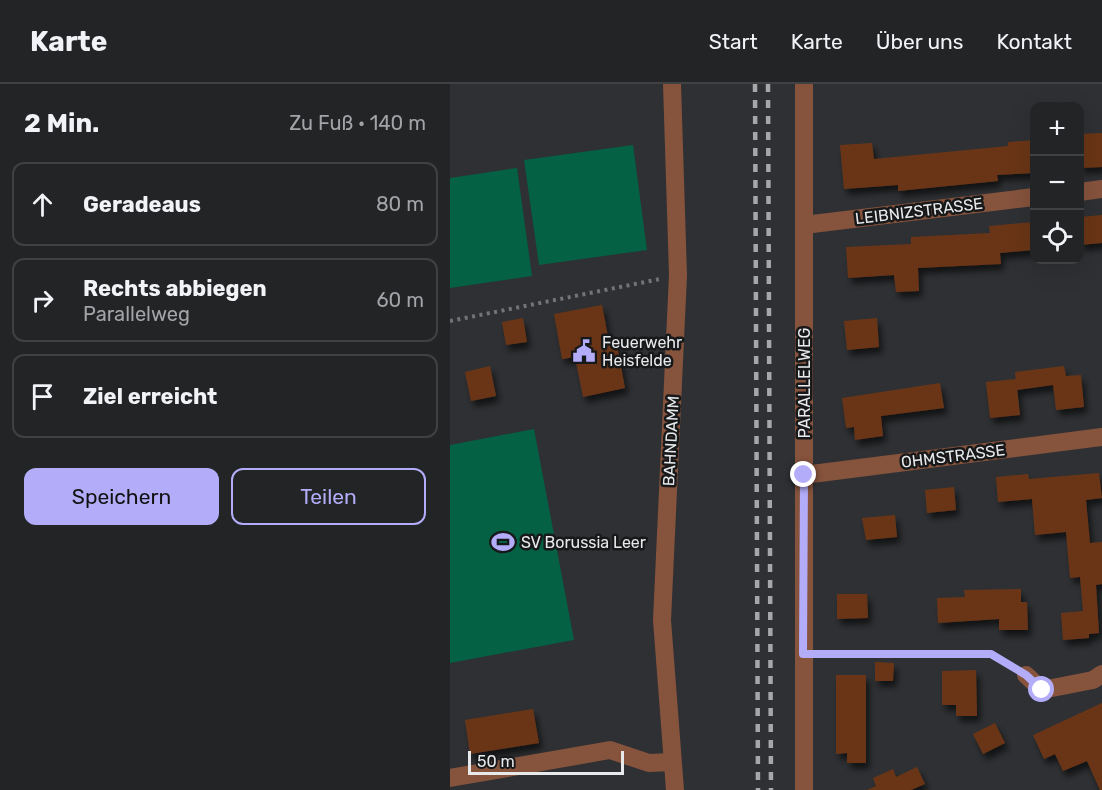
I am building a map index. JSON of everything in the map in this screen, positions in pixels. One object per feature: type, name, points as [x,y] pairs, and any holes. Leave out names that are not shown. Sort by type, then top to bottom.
[{"type":"street","name":"BAHNDAMM","points":[[672,84],[678,275],[662,620],[675,790]]},
{"type":"street","name":"PARALLELWEG","points":[[804,84],[804,790]]},
{"type":"street","points":[[1084,191],[1102,189]]},
{"type":"street","name":"LEIBNIZSTRASSE","points":[[804,225],[1030,198]]},
{"type":"street","name":"OHMSTRASSE","points":[[804,475],[1102,436]]},
{"type":"street","points":[[1026,675],[1042,690],[1093,680],[1102,674]]},
{"type":"street","points":[[450,778],[610,750],[649,763],[672,762]]},
{"type":"path","points":[[450,321],[678,275]]},
{"type":"path","points":[[803,654],[991,654],[1026,675]]},
{"type":"green space","points":[[633,145],[647,250],[539,265],[524,160]]},
{"type":"green space","points":[[517,168],[532,276],[450,288],[450,178]]},
{"type":"green space","name":"SV Borussia Leer","points":[[534,429],[574,640],[450,663],[450,445]]},
{"type":"building","points":[[1102,133],[1102,167],[1084,168],[1084,134]]},
{"type":"building","points":[[1030,140],[1030,173],[997,175],[998,181],[898,191],[898,185],[844,189],[840,145],[872,143],[874,159],[1008,146],[1008,142]]},
{"type":"building","points":[[1102,215],[1102,243],[1084,245],[1084,217]]},
{"type":"building","points":[[1030,222],[1030,250],[1000,253],[1001,264],[918,268],[919,291],[896,292],[894,275],[848,278],[846,247],[911,244],[911,237],[990,233],[989,226]]},
{"type":"building","points":[[602,305],[609,342],[616,340],[625,388],[583,397],[575,357],[562,359],[554,314]]},
{"type":"building","points":[[523,318],[527,342],[506,345],[502,322]]},
{"type":"building","points":[[877,318],[879,347],[847,350],[844,321]]},
{"type":"building","points":[[490,366],[496,396],[471,401],[465,372]]},
{"type":"building","points":[[1064,366],[1066,376],[1081,375],[1084,407],[1056,410],[1053,385],[1017,390],[1015,372]]},
{"type":"building","points":[[1016,379],[1020,415],[990,418],[986,382]]},
{"type":"building","points":[[940,383],[944,408],[881,416],[883,436],[855,440],[854,427],[846,428],[842,398]]},
{"type":"building","points":[[1099,473],[1102,498],[1086,500],[1090,543],[1102,542],[1102,584],[1096,585],[1099,633],[1089,634],[1089,638],[1063,640],[1061,613],[1083,611],[1080,577],[1070,578],[1066,532],[1035,535],[1032,499],[998,502],[996,477],[1028,474],[1029,479]]},
{"type":"building","points":[[954,487],[956,510],[927,513],[925,490]]},
{"type":"building","points":[[895,515],[897,537],[866,540],[862,518]]},
{"type":"building","points":[[1021,589],[1021,602],[1027,602],[1028,630],[999,630],[999,619],[938,623],[937,598],[965,597],[964,590]]},
{"type":"building","points":[[837,594],[867,594],[868,618],[837,619]]},
{"type":"building","points":[[875,662],[894,663],[893,681],[875,681]]},
{"type":"building","points":[[976,670],[977,716],[956,716],[956,705],[942,705],[942,671]]},
{"type":"building","points":[[836,675],[866,675],[866,763],[847,763],[847,753],[836,754]]},
{"type":"building","points":[[1102,703],[1102,790],[1100,790],[1087,761],[1063,771],[1055,754],[1044,759],[1033,735]]},
{"type":"building","points":[[533,709],[539,743],[470,754],[465,720]]},
{"type":"building","points":[[995,723],[1005,743],[983,754],[973,734]]},
{"type":"building","points":[[917,767],[925,784],[911,790],[867,790],[876,786],[873,778],[893,769],[896,777]]},
{"type":"railway","points":[[755,84],[758,790]]},
{"type":"railway","points":[[768,84],[771,790]]},
{"type":"place","name":"Feuerwehr Heisfelde","points":[[584,351]]},
{"type":"place","name":"SV Borussia Leer","points":[[503,542]]},
{"type":"route","points":[[804,475],[803,654],[991,654],[1026,675],[1042,690]]}]
